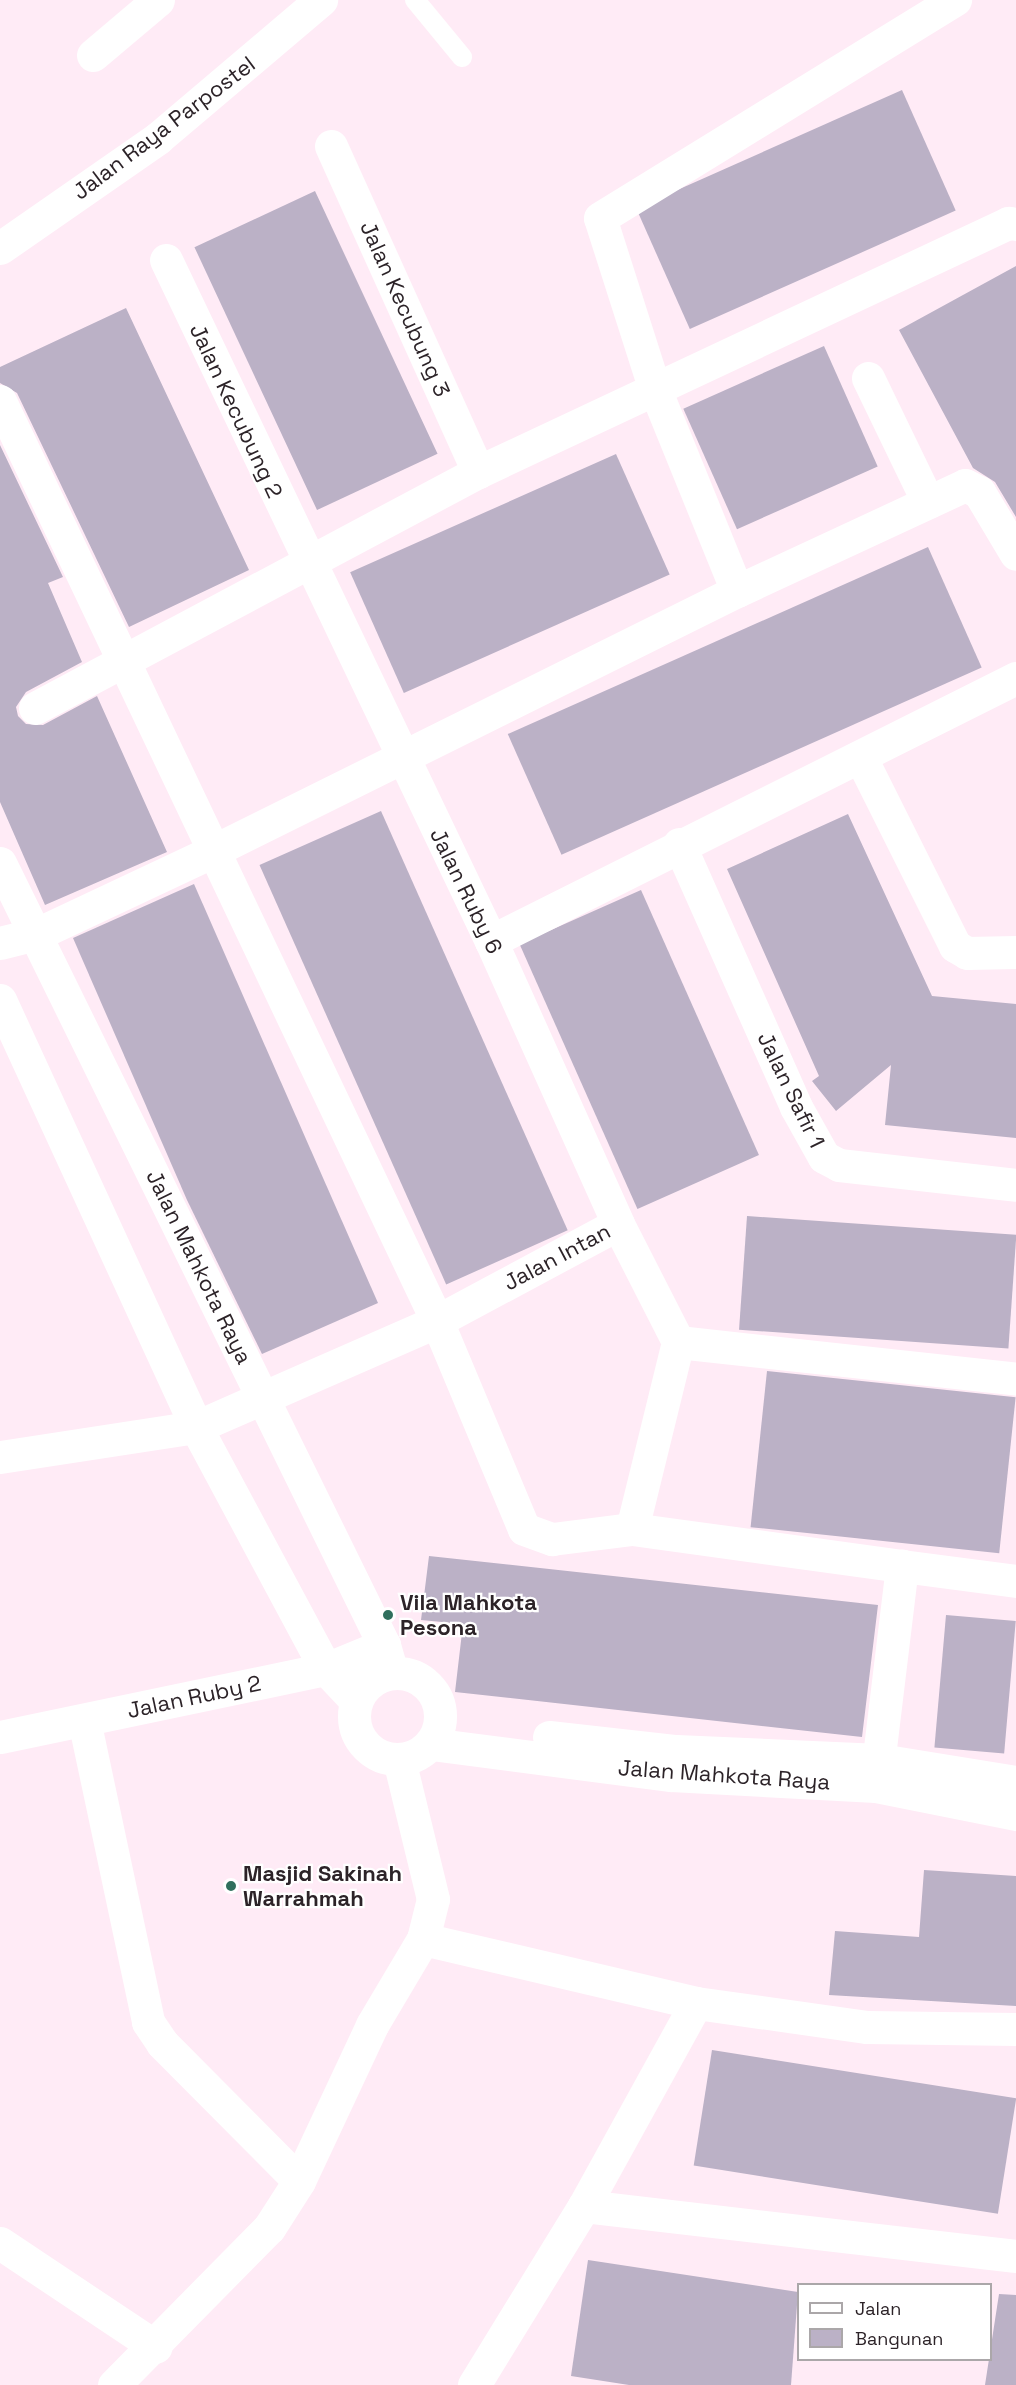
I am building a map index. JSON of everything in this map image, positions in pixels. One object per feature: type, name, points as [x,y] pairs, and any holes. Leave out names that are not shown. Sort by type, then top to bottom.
[{"type":"street","points":[[93,55],[158,0]]},
{"type":"street","name":"Jalan Raya Parpostel","points":[[0,248],[158,138],[321,0]]},
{"type":"street","points":[[737,591],[654,387],[600,227],[605,210],[869,57],[955,0]]},
{"type":"street","name":"Jalan Kecubung 3","points":[[331,146],[478,472]]},
{"type":"street","points":[[35,708],[307,561],[478,472],[654,387],[1008,223],[1016,224]]},
{"type":"street","name":"Jalan Kecubung 2","points":[[166,260],[307,561]]},
{"type":"street","points":[[868,378],[928,502]]},
{"type":"street","points":[[0,401],[120,661],[436,1321],[524,1529],[552,1539],[632,1529],[1016,1581]]},
{"type":"street","points":[[0,943],[37,934],[211,852],[402,760],[737,591],[928,502],[971,486],[1016,554]]},
{"type":"street","name":"Jalan Ruby 6","points":[[307,561],[490,941],[618,1224]]},
{"type":"street","points":[[490,941],[679,844],[861,758],[1016,678]]},
{"type":"street","points":[[861,758],[955,946],[968,953],[1016,952]]},
{"type":"street","name":"Jalan Safir 1","points":[[679,844],[796,1107],[824,1157],[839,1165],[1016,1185]]},
{"type":"street","name":"Jalan Mahkota Raya","points":[[0,862],[263,1397],[388,1659]]},
{"type":"street","points":[[0,1000],[196,1427],[326,1669],[356,1701]]},
{"type":"street","name":"Jalan Intan","points":[[1,1455],[196,1427],[436,1321],[618,1224],[678,1342]]},
{"type":"street","points":[[632,1529],[678,1342],[1016,1378]]},
{"type":"street","points":[[878,1773],[902,1566]]},
{"type":"street","points":[[388,1659],[421,1680],[433,1693],[435,1734],[399,1760],[368,1749],[353,1718],[356,1701],[377,1678],[388,1659]]},
{"type":"street","name":"Jalan Ruby 2","points":[[0,1737],[326,1669],[388,1659]]},
{"type":"street","points":[[84,1720],[148,2022],[162,2043],[299,2181]]},
{"type":"street","name":"Jalan Mahkota Raya","points":[[435,1734],[671,1775],[878,1773],[1016,1782]]},
{"type":"street","points":[[114,2385],[156,2347],[269,2228],[299,2181],[372,2025],[423,1940],[433,1899],[399,1760]]},
{"type":"street","name":"Jalan Mahkota Raya","points":[[878,1773],[1016,1814]]},
{"type":"street","points":[[423,1940],[696,2003],[867,2027],[1016,2029]]},
{"type":"street","points":[[474,2385],[584,2206],[696,2003]]},
{"type":"street","points":[[584,2206],[1016,2256]]},
{"type":"street","points":[[0,2243],[156,2347]]},
{"type":"lane","points":[[415,0],[462,57]]},
{"type":"building","points":[[902,90],[956,211],[690,329],[636,208]]},
{"type":"building","points":[[315,191],[438,454],[317,510],[194,247]]},
{"type":"building","points":[[1016,266],[1016,517],[995,482],[973,468],[899,330]]},
{"type":"building","points":[[126,308],[249,570],[129,627],[17,393],[0,383],[0,367]]},
{"type":"building","points":[[824,346],[878,467],[737,529],[683,409]]},
{"type":"building","points":[[0,445],[63,577],[48,583],[82,662],[26,692],[16,707],[18,716],[26,724],[43,725],[97,696],[167,852],[45,905],[0,802]]},
{"type":"building","points":[[616,454],[670,575],[404,693],[350,572]]},
{"type":"building","points":[[928,547],[982,668],[561,855],[508,734]]},
{"type":"building","points":[[381,811],[568,1230],[446,1284],[259,865]]},
{"type":"building","points":[[848,814],[932,996],[1016,1004],[1016,1138],[885,1125],[891,1065],[836,1111],[812,1081],[819,1076],[727,869]]},
{"type":"building","points":[[194,884],[378,1303],[262,1354],[187,1200],[73,938]]},
{"type":"building","points":[[641,890],[759,1155],[637,1209],[519,944]]},
{"type":"building","points":[[747,1216],[1016,1235],[1008,1349],[739,1330]]},
{"type":"building","points":[[767,1371],[1016,1397],[999,1553],[751,1527]]},
{"type":"building","points":[[429,1556],[878,1605],[862,1737],[455,1692],[463,1624],[421,1620]]},
{"type":"building","points":[[946,1615],[1016,1621],[1004,1754],[934,1747]]},
{"type":"building","points":[[924,1870],[1016,1876],[1016,2006],[829,1995],[835,1931],[919,1937]]},
{"type":"building","points":[[712,2050],[1016,2098],[998,2214],[694,2166]]},
{"type":"building","points":[[588,2260],[797,2292],[791,2385],[629,2385],[571,2376]]},
{"type":"building","points":[[999,2294],[1016,2295],[1016,2385],[985,2385],[989,2361],[992,2361],[992,2340]]},
{"type":"place","name":"Vila Mahkota Pesona","points":[[388,1615]]},
{"type":"place","name":"Masjid Sakinah Warrahmah","points":[[231,1886]]}]
